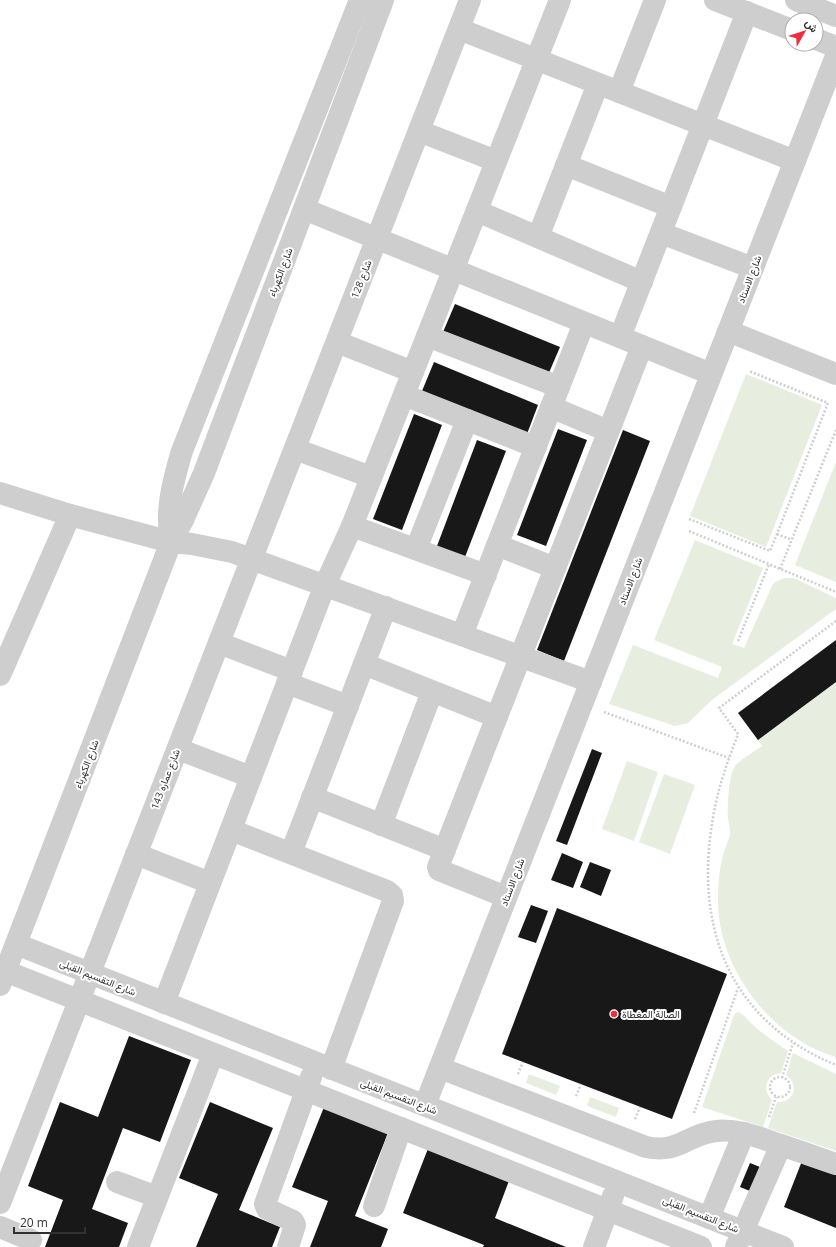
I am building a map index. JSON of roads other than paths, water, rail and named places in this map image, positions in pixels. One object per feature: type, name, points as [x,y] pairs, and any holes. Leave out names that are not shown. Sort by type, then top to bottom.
[{"type":"street","name":"شارع الكهرباء","points":[[171,542],[168,528],[169,508],[182,451],[334,62],[360,0]]},
{"type":"street","name":"شارع الكهرباء","points":[[3,978],[171,542],[184,520],[204,472],[383,0]]},
{"type":"street","name":"شارع 128","points":[[252,558],[470,0]]},
{"type":"street","points":[[164,1003],[325,585],[352,526],[560,0]]},
{"type":"street","points":[[619,92],[655,0]]},
{"type":"street","points":[[715,0],[784,27]]},
{"type":"street","points":[[796,0],[836,16]]},
{"type":"street","points":[[620,337],[747,12]]},
{"type":"street","points":[[459,29],[795,161]]},
{"type":"street","points":[[824,42],[836,47]]},
{"type":"street","name":"شارع الاستاد","points":[[425,1106],[836,56]]},
{"type":"street","points":[[334,62],[357,70]]},
{"type":"street","points":[[538,238],[598,84]]},
{"type":"street","points":[[419,131],[496,161]]},
{"type":"street","points":[[566,164],[671,207]]},
{"type":"street","points":[[304,209],[711,374]]},
{"type":"street","points":[[477,211],[642,282]]},
{"type":"street","points":[[661,233],[753,268]]},
{"type":"street","points":[[462,635],[584,323]]},
{"type":"street","points":[[728,331],[836,374]]},
{"type":"street","points":[[428,336],[555,397],[608,431]]},
{"type":"street","points":[[337,342],[413,372]]},
{"type":"street","points":[[506,897],[439,870],[438,867],[642,346]]},
{"type":"street","points":[[404,396],[536,447]]},
{"type":"street","points":[[416,549],[467,420]]},
{"type":"street","points":[[295,449],[371,477]]},
{"type":"street","points":[[0,493],[70,515],[171,542],[212,547],[252,558],[591,682]]},
{"type":"street","points":[[0,676],[70,515]]},
{"type":"street","points":[[352,526],[486,575]]},
{"type":"street","points":[[497,545],[555,568]]},
{"type":"street","name":"شارع عماره 143","points":[[0,1203],[252,558]]},
{"type":"street","points":[[291,854],[386,607]]},
{"type":"street","points":[[219,643],[348,706]]},
{"type":"street","points":[[364,664],[497,718]]},
{"type":"street","points":[[381,825],[432,692]]},
{"type":"street","points":[[178,749],[251,777]]},
{"type":"street","points":[[312,797],[445,850]]},
{"type":"street","points":[[231,830],[388,891],[393,898],[324,1066],[306,1090],[265,1204],[267,1209],[295,1222],[295,1227],[288,1247]]},
{"type":"street","points":[[136,854],[210,883]]},
{"type":"street","name":"شارع التقسيم القبلى","points":[[16,944],[709,1218],[739,1239],[783,1247]]},
{"type":"street","points":[[3,978],[79,1001],[702,1247]]},
{"type":"street","points":[[138,1247],[213,1054]]},
{"type":"street","points":[[440,1068],[646,1147],[666,1149],[714,1131],[735,1131],[836,1164]]},
{"type":"street","points":[[374,1206],[401,1128]]},
{"type":"street","points":[[709,1218],[744,1134]]},
{"type":"street","points":[[739,1239],[781,1145]]},
{"type":"street","points":[[117,1182],[157,1197]]},
{"type":"street","points":[[594,1247],[619,1182]]},
{"type":"street","points":[[0,1227],[31,1240]]},
{"type":"place","name":"الصالة المغطاة","points":[[614,1014]]}]
